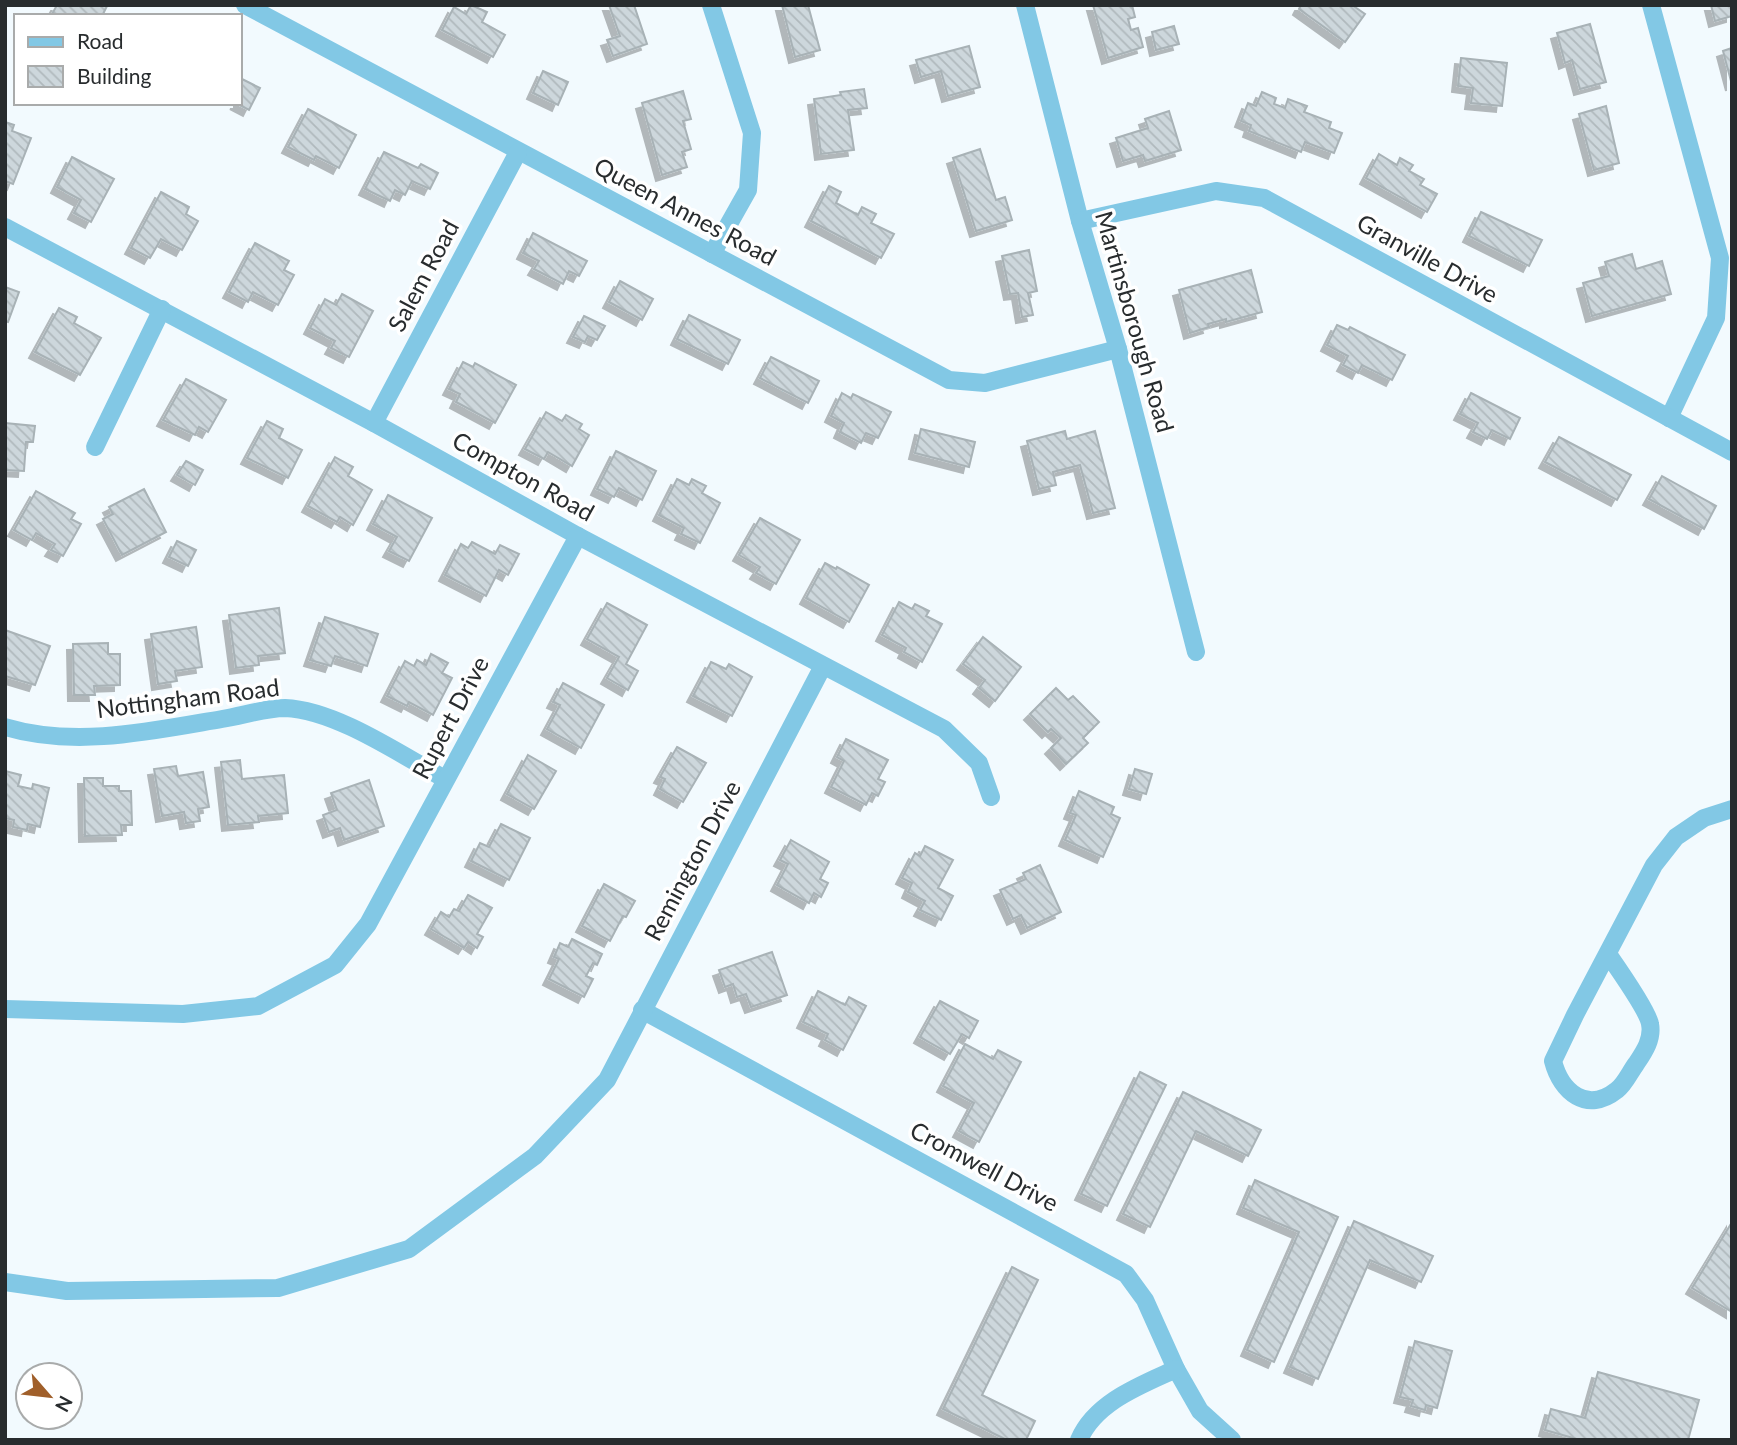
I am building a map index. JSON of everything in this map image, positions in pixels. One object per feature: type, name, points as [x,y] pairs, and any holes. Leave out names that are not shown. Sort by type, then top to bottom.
[{"type":"street","name":"Queen Annes Road","points":[[245,5],[949,380],[985,383],[1118,349]]},
{"type":"street","points":[[711,5],[752,133],[748,190],[712,254]]},
{"type":"street","name":"Martinsborough Road","points":[[1025,5],[1196,652]]},
{"type":"street","points":[[1651,5],[1720,258],[1716,318],[1669,418]]},
{"type":"street","name":"Salem Road","points":[[374,423],[518,152]]},
{"type":"street","name":"Granville Drive","points":[[1080,221],[1216,191],[1264,198],[1732,452]]},
{"type":"street","name":"Compton Road","points":[[5,227],[374,423],[578,536],[944,729],[979,764],[992,797]]},
{"type":"street","points":[[95,447],[162,309]]},
{"type":"street","name":"Rupert Drive","points":[[5,1009],[183,1014],[258,1006],[335,965],[368,924],[578,536]]},
{"type":"street","name":"Remington Drive","points":[[5,1282],[67,1291],[278,1288],[409,1249],[535,1156],[607,1080],[823,666]]},
{"type":"street","name":"Nottingham Road","points":[[5,727],[27,734],[79,737],[136,734],[285,708],[332,718],[446,779]]},
{"type":"street","points":[[1608,954],[1650,1021],[1651,1036],[1619,1090],[1601,1099],[1586,1099],[1571,1094],[1562,1084],[1553,1061],[1608,954],[1654,866],[1676,837],[1704,818],[1732,809]]},
{"type":"street","name":"Cromwell Drive","points":[[642,1010],[1126,1274],[1146,1300],[1176,1369],[1200,1411],[1232,1440]]},
{"type":"street","points":[[1079,1440],[1084,1429],[1111,1402],[1176,1369]]},
{"type":"building","points":[[57,5],[107,6],[103,14],[52,14]]},
{"type":"building","points":[[471,5],[487,12],[482,22],[505,35],[493,57],[442,30],[454,7],[466,14]]},
{"type":"building","points":[[609,5],[634,5],[647,44],[613,56],[607,40],[620,36]]},
{"type":"building","points":[[782,5],[808,5],[820,50],[795,57]]},
{"type":"building","points":[[1093,5],[1132,5],[1135,17],[1128,19],[1131,30],[1138,28],[1143,47],[1108,58]]},
{"type":"building","points":[[1301,5],[1352,5],[1365,14],[1345,42],[1299,9]]},
{"type":"building","points":[[1711,5],[1732,5],[1732,16],[1715,21]]},
{"type":"building","points":[[1590,24],[1606,82],[1580,89],[1572,60],[1565,63],[1557,33]]},
{"type":"building","points":[[1174,26],[1179,44],[1156,50],[1152,32]]},
{"type":"building","points":[[969,46],[980,87],[948,96],[941,71],[921,77],[916,60]]},
{"type":"building","points":[[1732,48],[1732,85],[1723,51]]},
{"type":"building","points":[[1461,58],[1507,63],[1502,106],[1471,103],[1473,88],[1458,86]]},
{"type":"building","points":[[543,71],[568,82],[558,105],[533,93]]},
{"type":"building","points":[[242,79],[260,88],[249,110],[240,105],[242,105]]},
{"type":"building","points":[[864,89],[867,108],[848,110],[854,150],[821,154],[814,99]]},
{"type":"building","points":[[683,91],[691,119],[683,121],[691,149],[682,152],[687,167],[662,175],[642,103]]},
{"type":"building","points":[[1262,92],[1276,98],[1274,104],[1285,108],[1288,99],[1307,106],[1304,112],[1331,122],[1329,128],[1342,133],[1334,153],[1305,142],[1301,152],[1249,131],[1251,125],[1241,121],[1248,103],[1256,106]]},
{"type":"building","points":[[1606,106],[1619,163],[1594,170],[1579,114]]},
{"type":"building","points":[[308,109],[356,135],[339,168],[316,156],[314,160],[288,147]]},
{"type":"building","points":[[1169,111],[1181,150],[1145,161],[1143,155],[1123,161],[1116,138],[1148,128],[1145,119]]},
{"type":"building","points":[[5,122],[14,125],[12,131],[31,138],[13,184],[5,181]]},
{"type":"building","points":[[980,149],[996,200],[1005,197],[1012,220],[976,231],[953,158]]},
{"type":"building","points":[[384,152],[418,168],[421,164],[438,173],[430,189],[412,181],[405,195],[395,190],[390,201],[365,189]]},
{"type":"building","points":[[1379,154],[1397,165],[1400,158],[1413,165],[1409,171],[1424,179],[1420,185],[1437,194],[1427,212],[1366,178]]},
{"type":"building","points":[[72,157],[114,179],[91,222],[74,213],[81,200],[57,187]]},
{"type":"building","points":[[829,186],[841,192],[836,203],[858,215],[862,207],[876,214],[871,223],[894,234],[881,258],[811,221]]},
{"type":"building","points":[[161,192],[189,207],[186,214],[198,221],[182,250],[161,239],[150,258],[131,248]]},
{"type":"building","points":[[1481,212],[1542,240],[1529,266],[1469,236]]},
{"type":"building","points":[[533,233],[587,261],[579,276],[569,271],[563,284],[534,269],[539,261],[523,253]]},
{"type":"building","points":[[255,243],[289,261],[284,270],[294,275],[278,305],[253,292],[248,302],[229,292]]},
{"type":"building","points":[[1029,250],[1037,291],[1028,293],[1033,315],[1022,317],[1018,293],[1010,294],[1002,256]]},
{"type":"building","points":[[1632,254],[1636,269],[1662,261],[1671,294],[1592,316],[1583,283],[1609,276],[1605,262]]},
{"type":"building","points":[[1251,270],[1262,312],[1208,324],[1209,327],[1190,333],[1179,290]]},
{"type":"building","points":[[620,281],[653,299],[642,320],[609,302]]},
{"type":"building","points":[[5,287],[19,292],[8,322],[5,321]]},
{"type":"building","points":[[342,294],[373,311],[349,357],[331,348],[335,341],[310,328],[325,299],[336,305]]},
{"type":"building","points":[[59,308],[77,317],[74,323],[101,338],[80,375],[35,352]]},
{"type":"building","points":[[689,315],[740,340],[728,364],[677,339]]},
{"type":"building","points":[[584,316],[605,326],[597,340],[588,336],[585,342],[573,337]]},
{"type":"building","points":[[1337,325],[1348,330],[1350,327],[1405,355],[1392,380],[1362,365],[1358,373],[1343,365],[1348,356],[1327,345]]},
{"type":"building","points":[[771,357],[819,381],[808,403],[760,378]]},
{"type":"building","points":[[463,362],[473,367],[475,363],[516,385],[495,423],[456,402],[460,394],[449,389]]},
{"type":"building","points":[[186,379],[226,400],[208,432],[199,427],[195,435],[163,420]]},
{"type":"building","points":[[842,393],[851,398],[853,394],[891,412],[878,438],[866,433],[861,443],[840,432],[844,423],[831,416]]},
{"type":"building","points":[[1471,393],[1520,418],[1510,439],[1492,430],[1487,439],[1473,432],[1478,423],[1460,414]]},
{"type":"building","points":[[546,412],[562,421],[566,415],[582,424],[579,429],[589,435],[572,466],[548,452],[544,459],[525,449]]},
{"type":"building","points":[[267,421],[283,429],[279,438],[302,450],[288,478],[247,458]]},
{"type":"building","points":[[5,423],[35,426],[33,442],[26,442],[24,471],[5,470]]},
{"type":"building","points":[[921,429],[975,442],[969,467],[915,453]]},
{"type":"building","points":[[1065,431],[1067,439],[1095,431],[1115,508],[1093,513],[1080,465],[1053,472],[1056,485],[1039,489],[1027,441]]},
{"type":"building","points":[[1559,437],[1631,475],[1617,500],[1545,462]]},
{"type":"building","points":[[616,451],[656,471],[642,500],[619,488],[614,497],[597,489]]},
{"type":"building","points":[[335,457],[353,467],[348,476],[372,490],[353,525],[340,517],[337,522],[308,506]]},
{"type":"building","points":[[186,461],[203,470],[195,485],[177,475]]},
{"type":"building","points":[[1662,476],[1716,506],[1704,529],[1649,499]]},
{"type":"building","points":[[677,479],[689,485],[692,479],[706,486],[702,493],[720,503],[700,543],[681,534],[684,528],[659,515]]},
{"type":"building","points":[[144,489],[166,532],[122,555],[103,519],[113,514],[109,507]]},
{"type":"building","points":[[36,491],[75,513],[71,519],[81,524],[63,556],[51,550],[55,544],[36,533],[32,540],[14,530]]},
{"type":"building","points":[[388,495],[432,518],[409,561],[389,551],[397,537],[373,524]]},
{"type":"building","points":[[760,518],[800,540],[776,584],[756,573],[760,567],[739,555]]},
{"type":"building","points":[[177,541],[196,550],[188,566],[169,557]]},
{"type":"building","points":[[472,542],[495,554],[500,545],[519,554],[508,575],[499,570],[486,596],[445,575],[461,544],[468,548]]},
{"type":"building","points":[[825,563],[869,585],[849,622],[806,598]]},
{"type":"building","points":[[899,602],[912,609],[915,604],[929,611],[926,616],[942,624],[922,662],[904,652],[906,648],[882,635]]},
{"type":"building","points":[[607,603],[647,625],[626,664],[638,671],[628,690],[607,678],[619,657],[587,639]]},
{"type":"building","points":[[279,608],[285,653],[258,656],[259,665],[236,668],[229,615]]},
{"type":"building","points":[[325,617],[378,634],[367,666],[335,656],[331,666],[310,660]]},
{"type":"building","points":[[196,627],[202,667],[175,671],[177,681],[158,684],[151,634]]},
{"type":"building","points":[[5,630],[50,646],[35,685],[5,676]]},
{"type":"building","points":[[983,637],[1021,667],[995,701],[979,688],[985,680],[963,664]]},
{"type":"building","points":[[108,643],[108,654],[120,654],[120,685],[94,686],[95,695],[74,695],[73,644]]},
{"type":"building","points":[[431,654],[448,663],[442,673],[452,678],[433,715],[409,702],[407,706],[387,696],[405,661],[414,666],[417,660],[426,665]]},
{"type":"building","points":[[711,662],[726,669],[729,664],[752,677],[732,716],[693,696]]},
{"type":"building","points":[[563,683],[604,705],[581,748],[547,729],[560,705],[553,702]]},
{"type":"building","points":[[1056,688],[1068,700],[1073,696],[1099,722],[1083,738],[1088,743],[1066,764],[1051,748],[1061,738],[1051,729],[1048,732],[1030,714]]},
{"type":"building","points":[[846,739],[888,760],[878,779],[885,782],[878,796],[872,793],[866,805],[831,787],[844,761],[837,757]]},
{"type":"building","points":[[677,747],[706,763],[683,802],[660,789],[665,779],[660,777]]},
{"type":"building","points":[[528,755],[556,771],[534,809],[507,794]]},
{"type":"building","points":[[240,760],[242,779],[284,775],[288,813],[258,816],[259,822],[228,825],[221,762]]},
{"type":"building","points":[[176,766],[178,776],[203,772],[209,807],[198,809],[200,821],[186,823],[184,812],[162,816],[154,769]]},
{"type":"building","points":[[1135,769],[1152,774],[1146,794],[1129,789]]},
{"type":"building","points":[[5,771],[21,775],[18,786],[32,789],[33,784],[49,788],[40,827],[28,824],[27,830],[13,827],[14,820],[5,818]]},
{"type":"building","points":[[84,778],[103,778],[103,786],[119,786],[119,791],[131,791],[132,825],[121,825],[122,835],[85,836]]},
{"type":"building","points":[[369,780],[384,826],[344,840],[340,828],[329,832],[323,815],[337,810],[331,793]]},
{"type":"building","points":[[1079,791],[1114,807],[1111,814],[1120,818],[1103,857],[1065,840],[1076,815],[1070,813]]},
{"type":"building","points":[[501,824],[530,838],[509,880],[471,861],[480,843],[489,847]]},
{"type":"building","points":[[791,840],[829,862],[820,879],[828,883],[821,897],[814,893],[809,903],[777,885],[788,864],[780,860]]},
{"type":"building","points":[[925,846],[953,860],[938,888],[953,896],[941,920],[920,910],[925,901],[908,892],[912,883],[902,878],[915,853],[920,856]]},
{"type":"building","points":[[1040,865],[1061,912],[1027,928],[1021,915],[1013,919],[1000,890],[1026,879],[1023,873]]},
{"type":"building","points":[[604,884],[635,901],[626,917],[623,916],[610,941],[582,926]]},
{"type":"building","points":[[468,895],[492,908],[477,934],[483,937],[477,948],[468,942],[464,948],[431,929],[441,912],[449,917],[454,909],[459,911]]},
{"type":"building","points":[[572,939],[602,954],[597,965],[593,963],[586,976],[593,979],[584,997],[549,979],[559,959],[554,957],[560,943],[568,947]]},
{"type":"building","points":[[772,952],[787,995],[751,1007],[746,994],[737,997],[733,984],[725,987],[719,970]]},
{"type":"building","points":[[818,991],[845,1005],[849,997],[866,1006],[843,1050],[825,1040],[828,1034],[803,1022]]},
{"type":"building","points":[[940,1001],[978,1021],[969,1038],[962,1034],[950,1054],[920,1037]]},
{"type":"building","points":[[965,1044],[993,1059],[998,1050],[1021,1062],[979,1142],[959,1131],[974,1103],[943,1086]]},
{"type":"building","points":[[1140,1072],[1166,1085],[1107,1206],[1081,1194]]},
{"type":"building","points":[[1183,1092],[1261,1130],[1248,1156],[1196,1131],[1150,1227],[1123,1214]]},
{"type":"building","points":[[1255,1180],[1338,1217],[1274,1362],[1247,1350],[1299,1232],[1243,1208]]},
{"type":"building","points":[[1354,1221],[1433,1256],[1421,1282],[1370,1260],[1318,1379],[1290,1367]]},
{"type":"building","points":[[1732,1222],[1732,1312],[1692,1288]]},
{"type":"building","points":[[1012,1267],[1038,1280],[982,1395],[1035,1421],[1026,1440],[1007,1440],[943,1409]]},
{"type":"building","points":[[1415,1341],[1452,1351],[1437,1408],[1426,1405],[1425,1410],[1411,1406],[1413,1400],[1400,1397]]},
{"type":"building","points":[[1598,1372],[1699,1400],[1688,1440],[1580,1440],[1545,1430],[1551,1409],[1585,1418]]}]
